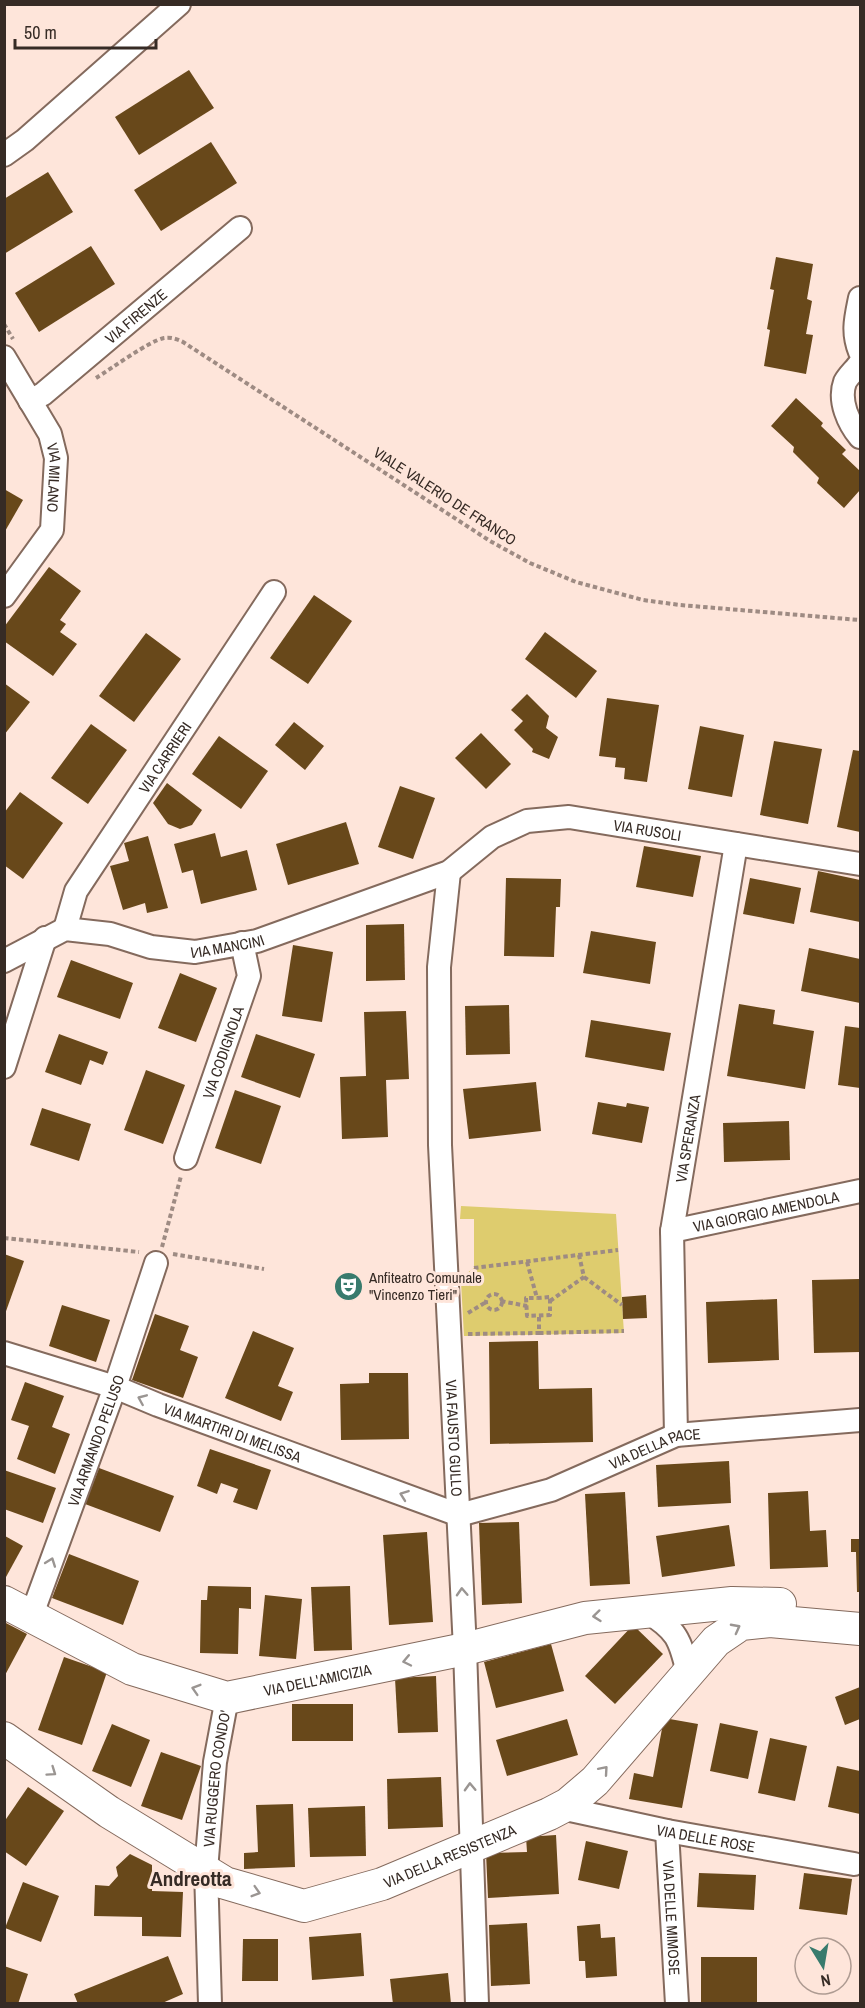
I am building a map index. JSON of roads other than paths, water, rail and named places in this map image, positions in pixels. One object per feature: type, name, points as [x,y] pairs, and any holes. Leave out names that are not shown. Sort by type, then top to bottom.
[{"type":"street","points":[[4,155],[25,140],[178,4]]},
{"type":"street","name":"VIA FIRENZE","points":[[30,401],[44,394],[240,228]]},
{"type":"street","points":[[861,298],[854,326],[856,341],[861,352]]},
{"type":"street","name":"VIA MILANO","points":[[4,357],[50,434],[56,458],[52,530],[4,597]]},
{"type":"street","points":[[861,363],[845,382],[844,402],[850,425],[861,437]]},
{"type":"street","name":"VIA CARRIERI","points":[[4,1067],[20,1017],[76,891],[274,592]]},
{"type":"street","name":"VIA RUSOLI","points":[[449,872],[492,837],[527,821],[568,817],[861,864]]},
{"type":"street","name":"VIA SPERANZA","points":[[676,1435],[672,1231],[736,844]]},
{"type":"street","name":"VIA MANCINI","points":[[55,934],[110,934],[151,947],[195,952],[257,941],[449,872]]},
{"type":"street","name":"VIA FAUSTO GULLO","points":[[449,872],[439,967],[440,1145],[465,1649],[477,2004]]},
{"type":"street","points":[[4,961],[55,934]]},
{"type":"street","name":"VIA CODIGNOLA","points":[[186,1158],[249,976],[242,944]]},
{"type":"street","points":[[4,1000],[20,1017]]},
{"type":"street","name":"VIA GIORGIO AMENDOLA","points":[[672,1231],[861,1191]]},
{"type":"street","name":"VIA ARMANDO PELUSO","points":[[18,1610],[115,1387],[158,1256]]},
{"type":"street","name":"VIA MARTIRI DI MELISSA","points":[[4,1353],[115,1387],[158,1405],[459,1515]]},
{"type":"street","name":"VIA DELLA PACE","points":[[459,1515],[551,1490],[676,1435],[861,1420]]},
{"type":"street","name":"VIA DELL'AMICIZIA","points":[[18,1610],[132,1669],[227,1698],[465,1649],[585,1618],[646,1611],[732,1603],[793,1604],[861,1628]]},
{"type":"street","points":[[646,1611],[666,1623],[671,1630],[681,1645],[688,1673]]},
{"type":"street","name":"VIA DELLA RESISTENZA","points":[[4,1738],[109,1812],[225,1882],[304,1906],[382,1884],[561,1808],[595,1781],[716,1641],[741,1624],[770,1621],[861,1628]]},
{"type":"street","name":"VIA RUGGERO CONDO'","points":[[210,2004],[206,1870],[215,1762],[227,1698]]},
{"type":"street","name":"VIA DELLE ROSE","points":[[561,1808],[667,1831],[854,1864]]},
{"type":"street","name":"VIA DELLE MIMOSE","points":[[667,1831],[677,2004]]},
{"type":"place","name":"Anfiteatro Comunale \"Vincenzo Tieri\"","points":[[348,1286]]},
{"type":"district","name":"Andreotta","points":[[191,1878]]}]
